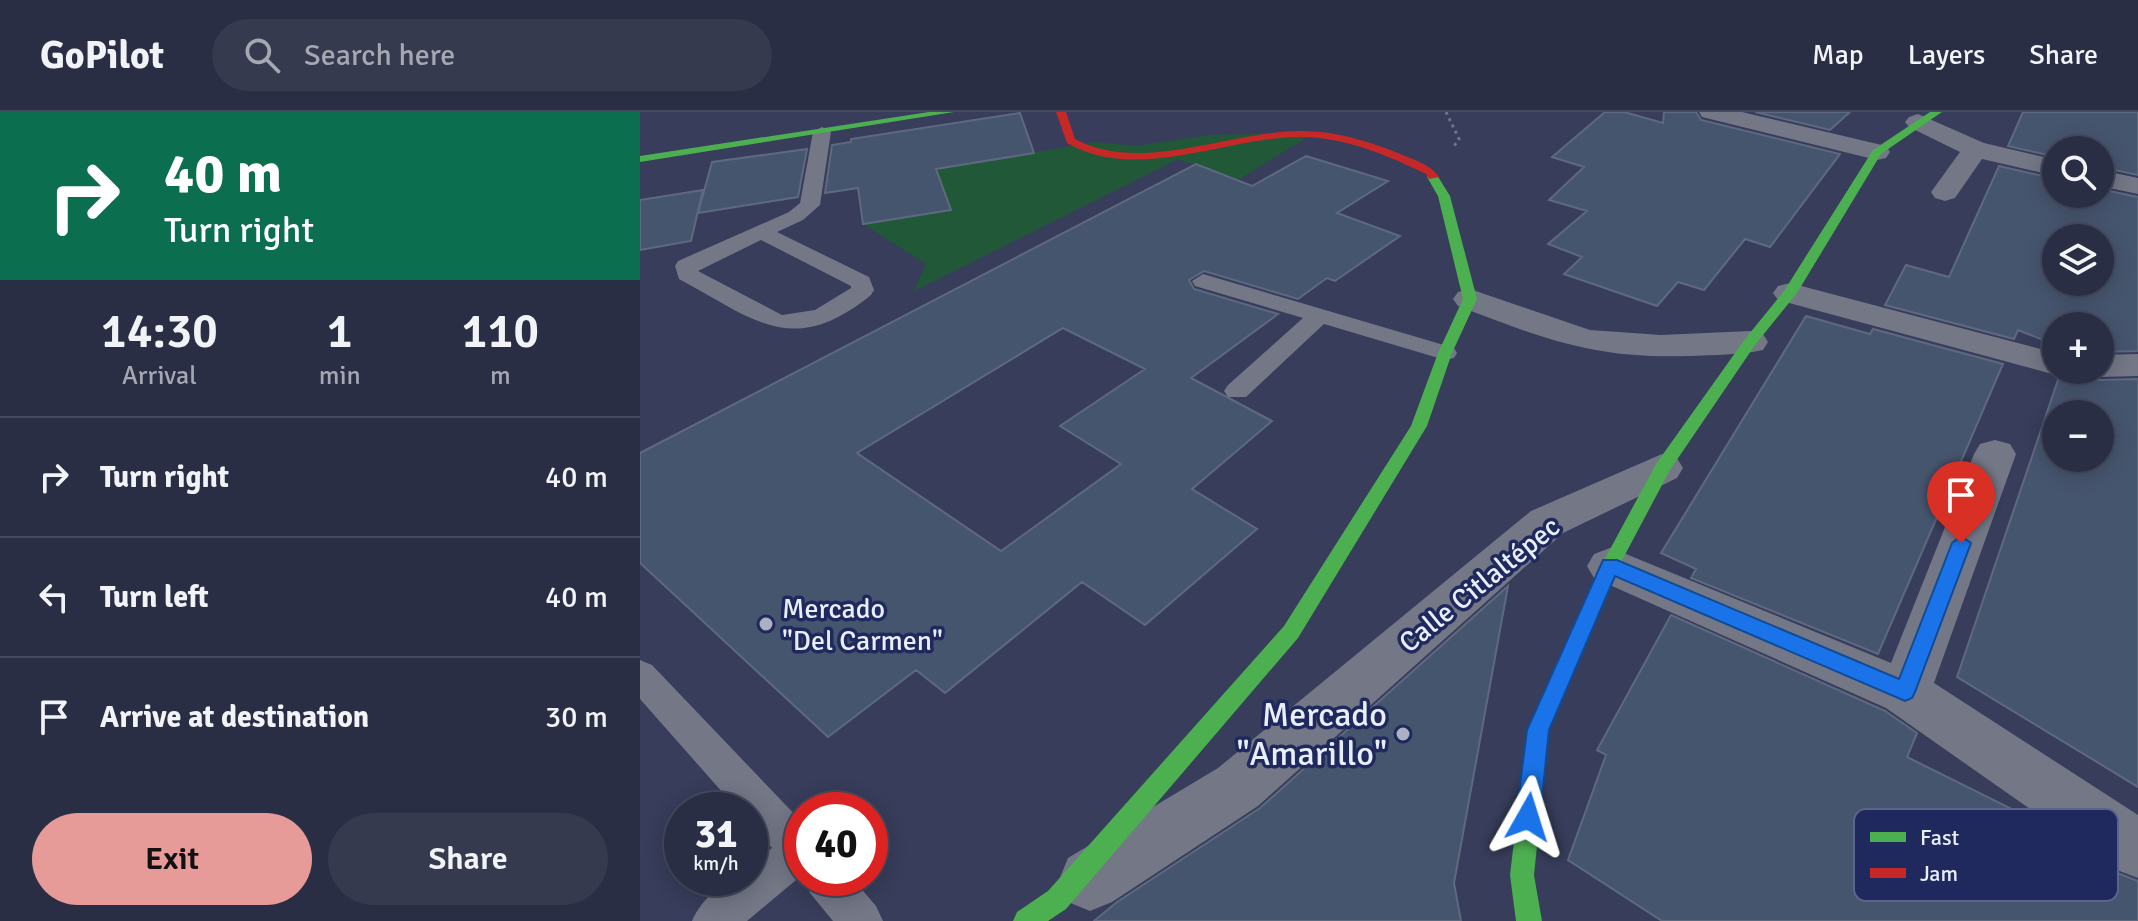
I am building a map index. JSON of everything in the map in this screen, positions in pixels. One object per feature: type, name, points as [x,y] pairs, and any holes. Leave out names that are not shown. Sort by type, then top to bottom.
[{"type":"street","points":[[640,159],[949,112]]},
{"type":"street","points":[[1041,911],[1291,632],[1419,426],[1445,353],[1470,299],[1444,196],[1430,172],[1388,151],[1347,138],[1299,134],[1145,155],[1108,156],[1082,148],[1069,139],[1061,112]]},
{"type":"street","points":[[1927,117],[1975,149],[2042,165]]},
{"type":"street","name":"Calle Citlaltépec","points":[[1041,911],[1238,787],[1547,522],[1662,468],[1750,342],[1790,293],[1877,152],[1927,117]]},
{"type":"street","points":[[1708,119],[1877,152]]},
{"type":"street","points":[[1945,192],[1975,149]]},
{"type":"street","points":[[2114,181],[2138,186]]},
{"type":"street","points":[[1790,293],[2042,360]]},
{"type":"street","points":[[1470,299],[1544,326],[1604,343],[1668,346],[1750,342]]},
{"type":"street","points":[[1668,346],[1722,383]]},
{"type":"street","points":[[2114,366],[2138,365]]},
{"type":"street","points":[[1905,692],[1995,454]]},
{"type":"street","points":[[1529,921],[1522,875],[1538,730],[1610,566],[1662,468]]},
{"type":"street","points":[[1610,566],[1905,692],[2079,809]]},
{"type":"street","points":[[2118,836],[2138,849]]},
{"type":"lane","points":[[761,232],[861,282],[863,290],[852,300],[793,324],[777,322],[687,274],[686,266],[796,216],[810,205],[822,132]]},
{"type":"lane","points":[[1203,281],[1445,353]]},
{"type":"lane","points":[[1237,391],[1319,316]]},
{"type":"lane","points":[[640,675],[784,831]]},
{"type":"lane","points":[[714,921],[784,865]]},
{"type":"lane","points":[[840,896],[861,921]]},
{"type":"green space","points":[[1314,133],[1238,180],[1178,159],[914,291],[926,264],[863,224],[951,210],[936,169],[1095,142],[1135,146],[1210,135]]},
{"type":"building","points":[[1605,112],[1624,112],[1663,123],[1664,112],[1696,112],[1701,120],[1840,154],[1770,247],[1745,239],[1704,290],[1678,282],[1657,306],[1564,274],[1582,257],[1548,244],[1587,211],[1549,200],[1584,167],[1552,157]]},
{"type":"building","points":[[1755,112],[1850,112],[1830,130]]},
{"type":"building","points":[[2023,112],[2138,112],[2138,175],[2114,170],[2114,136],[2042,136],[2042,154],[2008,146]]},
{"type":"building","points":[[1020,113],[1034,153],[936,169],[951,210],[863,224],[858,188],[825,193],[832,145],[851,142],[851,139]]},
{"type":"building","points":[[807,149],[798,197],[698,213],[712,162]]},
{"type":"building","points":[[1306,156],[1388,181],[1337,213],[1400,236],[1335,281],[1327,278],[1298,299],[1204,271],[1189,280],[1194,289],[1278,314],[1191,378],[1272,421],[1192,489],[1257,529],[1145,625],[1082,582],[945,693],[916,670],[828,737],[640,563],[640,453],[1196,164],[1252,186]],"holes":[[[1063,328],[1145,369],[1060,426],[1121,464],[1001,551],[857,453]]]},
{"type":"building","points":[[1999,166],[2042,176],[2042,208],[2114,208],[2114,192],[2138,197],[2138,351],[2114,352],[2114,312],[2042,312],[2042,339],[2018,330],[2014,339],[1885,305],[1906,265],[1949,277]]},
{"type":"building","points":[[703,190],[691,241],[640,250],[640,200]]},
{"type":"building","points":[[1806,316],[1870,334],[1873,329],[2003,364],[1878,654],[1691,578],[1696,569],[1661,553]]},
{"type":"building","points":[[2138,379],[2138,787],[1957,677],[2042,427],[2042,472],[2114,472],[2114,400],[2051,400],[2057,384],[2114,384],[2114,380]]},
{"type":"building","name":"Mercado \"Amarillo\"","points":[[1508,586],[1454,883],[1461,921],[1094,921],[1117,902],[1260,808]]},
{"type":"building","points":[[1671,615],[1885,711],[1917,733],[1907,757],[2012,809],[1854,809],[1854,901],[2118,901],[2118,873],[2138,881],[2138,921],[1662,921],[1568,860],[1606,755],[1597,750]]},
{"type":"traffic: fast","points":[[640,159],[949,112]]},
{"type":"traffic: fast","points":[[1529,921],[1522,875],[1538,730],[1610,566],[1662,468],[1750,342],[1790,293],[1877,152],[1937,112]]},
{"type":"traffic: fast","points":[[1026,921],[1057,900],[1291,632],[1419,426],[1445,353],[1470,299],[1444,196],[1433,177]]},
{"type":"traffic: jam","points":[[1061,112],[1071,141],[1090,151],[1116,156],[1181,151],[1278,136],[1319,135],[1383,151],[1430,172],[1433,177]]},
{"type":"place","name":"Mercado \"Del Carmen\"","points":[[766,624]]},
{"type":"place","name":"Mercado \"Amarillo\"","points":[[1403,734]]},
{"type":"route","points":[[1528,817],[1538,730],[1610,566],[1905,692],[1961,543]]}]
